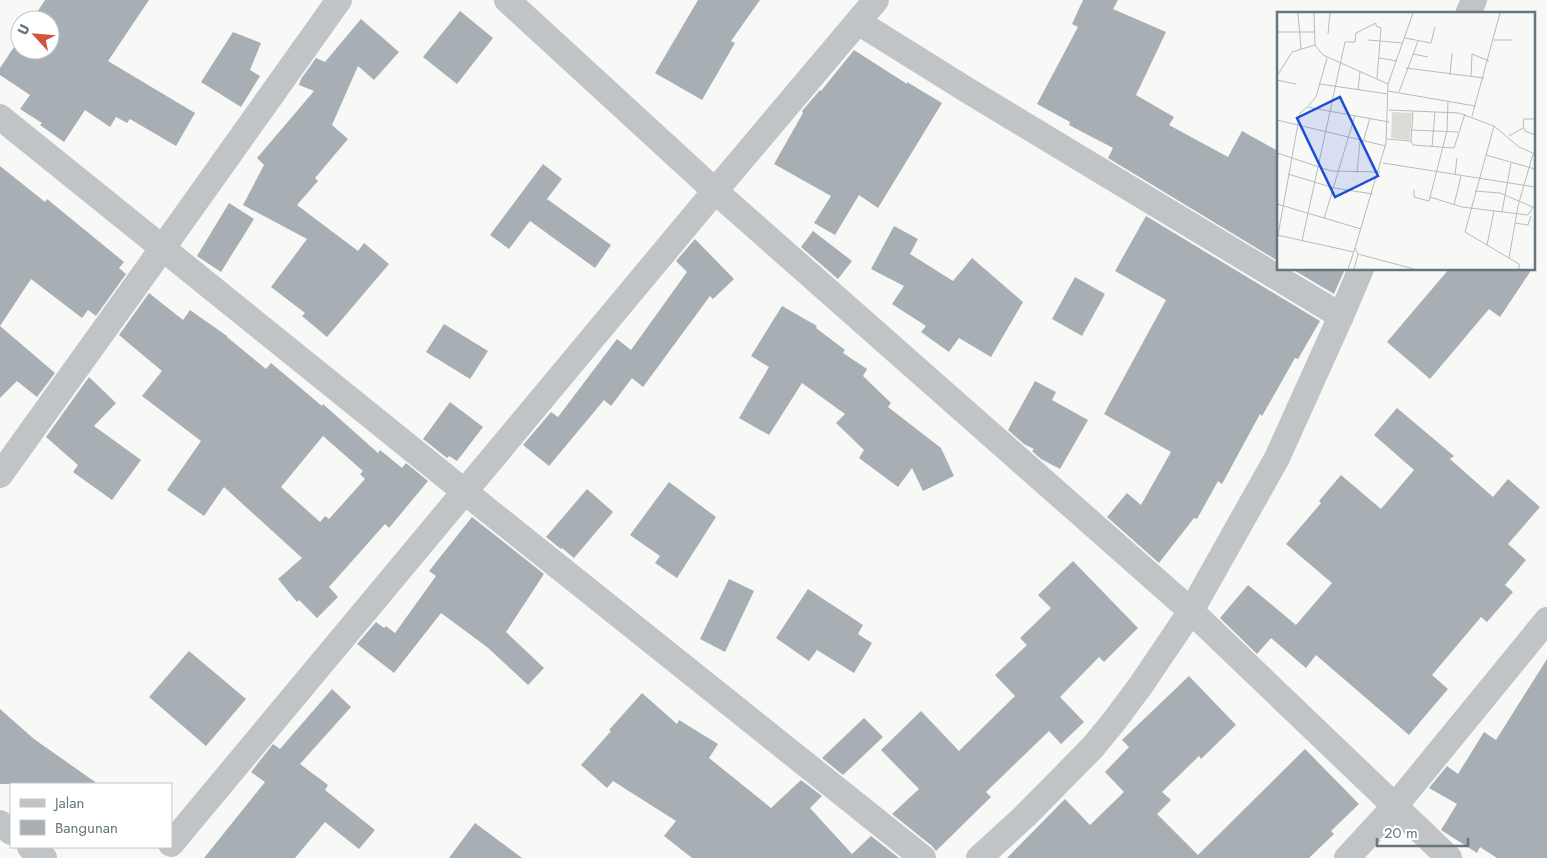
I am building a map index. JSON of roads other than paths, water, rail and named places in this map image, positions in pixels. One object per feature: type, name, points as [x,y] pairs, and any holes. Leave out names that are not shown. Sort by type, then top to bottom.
[{"type":"street","points":[[0,475],[339,0]]},
{"type":"street","points":[[507,0],[715,191],[1191,611],[1449,858]]},
{"type":"street","points":[[172,843],[876,0]]},
{"type":"street","points":[[1469,12],[1474,0]]},
{"type":"street","points":[[858,22],[1341,316]]},
{"type":"street","points":[[0,117],[923,858]]},
{"type":"street","points":[[979,858],[1025,816],[1093,747],[1136,692],[1191,611],[1277,458],[1361,270]]},
{"type":"street","points":[[1348,858],[1395,806],[1547,620]]},
{"type":"street","points":[[0,823],[10,831]]},
{"type":"street","points":[[31,848],[44,858]]},
{"type":"street","points":[[160,858],[168,848]]}]
